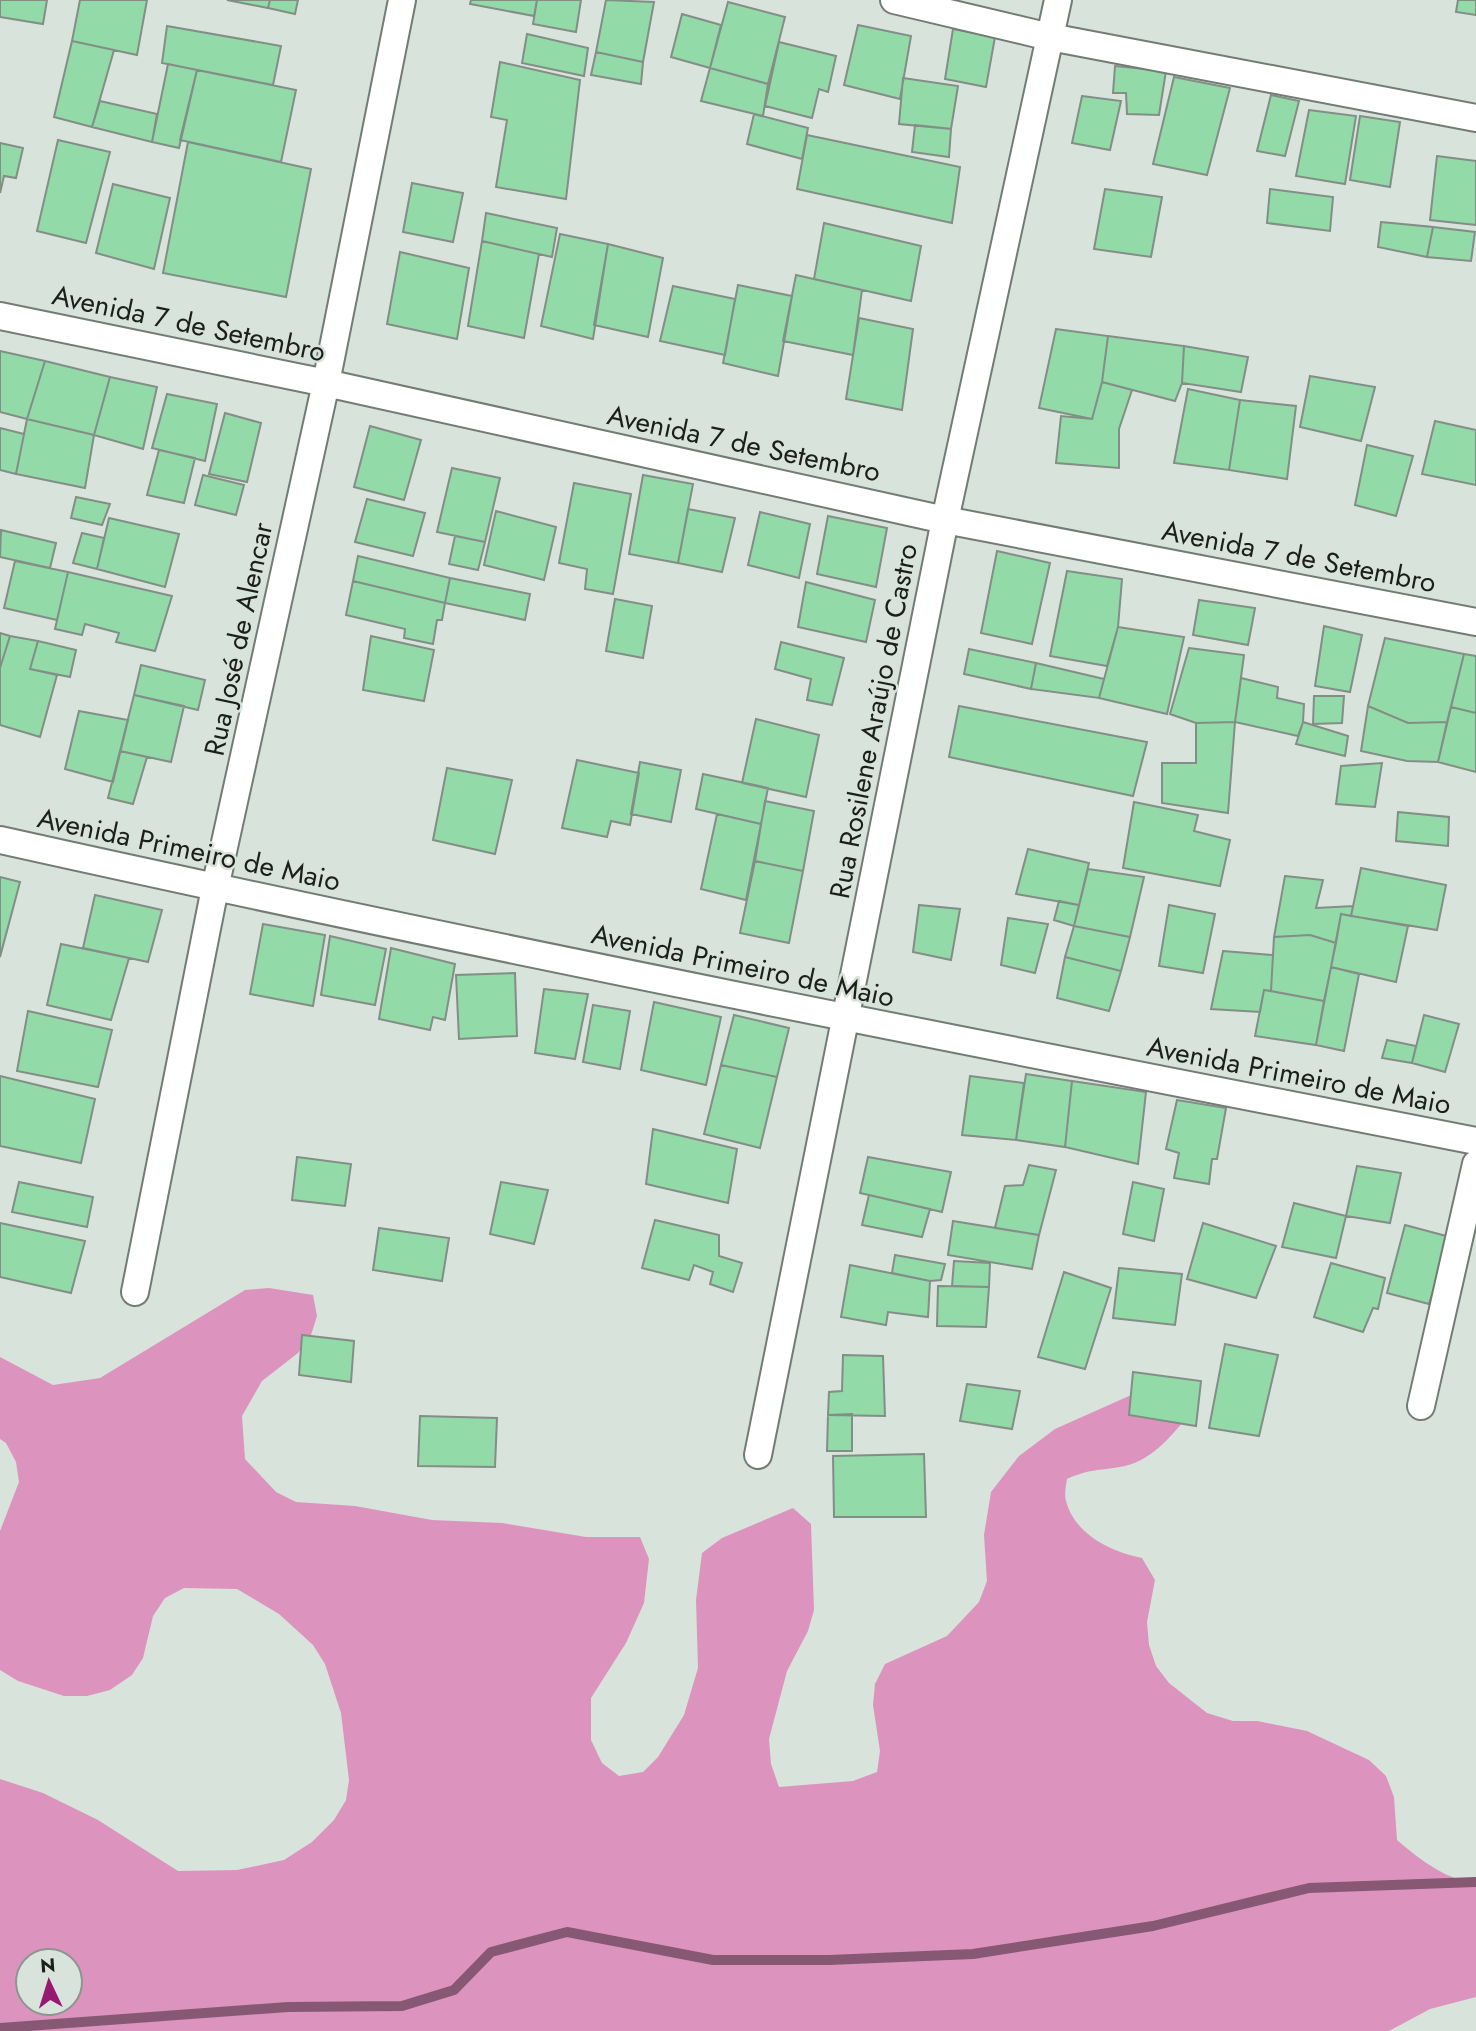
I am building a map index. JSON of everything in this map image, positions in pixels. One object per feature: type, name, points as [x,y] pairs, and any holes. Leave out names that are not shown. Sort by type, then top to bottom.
[{"type":"street","name":"Rua José de Alencar","points":[[135,1292],[215,888],[326,383],[402,0]]},
{"type":"street","points":[[894,0],[1050,37],[1476,118]]},
{"type":"street","name":"Rua Rosilene Araújo de Castro","points":[[758,1455],[946,520],[1058,0]]},
{"type":"street","name":"Avenida 7 de Setembro","points":[[0,316],[326,383],[946,520],[1476,622]]},
{"type":"street","name":"Avenida Primeiro de Maio","points":[[0,840],[215,888],[845,1018],[1476,1141]]},
{"type":"street","points":[[1421,1406],[1476,1164]]},
{"type":"shaded area","points":[[269,1288],[313,1295],[317,1316],[311,1335],[298,1353],[262,1381],[242,1416],[245,1459],[276,1492],[296,1502],[355,1506],[432,1520],[502,1523],[586,1537],[640,1537],[649,1559],[644,1603],[626,1643],[591,1698],[591,1740],[602,1763],[619,1776],[643,1772],[658,1757],[684,1715],[698,1668],[696,1600],[702,1553],[722,1538],[793,1508],[811,1524],[814,1610],[808,1631],[787,1671],[769,1739],[771,1764],[779,1787],[853,1781],[877,1772],[880,1751],[873,1705],[875,1684],[885,1664],[947,1636],[979,1602],[987,1581],[984,1535],[991,1492],[1019,1456],[1055,1429],[1138,1392],[1192,1411],[1163,1444],[1145,1458],[1125,1466],[1090,1471],[1067,1479],[1065,1499],[1071,1513],[1077,1523],[1096,1540],[1142,1558],[1155,1580],[1147,1622],[1149,1645],[1156,1666],[1169,1683],[1207,1713],[1233,1721],[1257,1721],[1307,1731],[1369,1760],[1386,1776],[1394,1797],[1397,1840],[1444,1873],[1476,1882],[1476,1997],[1430,2009],[1389,2031],[0,2031],[0,1779],[43,1793],[98,1820],[178,1871],[237,1870],[284,1860],[312,1842],[334,1820],[346,1800],[349,1780],[341,1713],[325,1664],[313,1645],[279,1614],[237,1589],[184,1588],[165,1598],[153,1616],[143,1658],[132,1675],[110,1690],[87,1696],[64,1696],[18,1681],[0,1670],[0,1531],[19,1482],[16,1462],[6,1443],[0,1439],[0,1357],[53,1385],[100,1378],[245,1290]]},
{"type":"building","points":[[0,0],[47,0],[43,24],[0,17]]},
{"type":"building","points":[[80,0],[147,0],[137,55],[72,41]]},
{"type":"building","points":[[227,0],[270,0],[268,8]]},
{"type":"building","points":[[270,0],[298,0],[295,14],[268,8]]},
{"type":"building","points":[[471,0],[537,0],[534,16],[470,4]]},
{"type":"building","points":[[537,0],[581,0],[576,32],[533,24]]},
{"type":"building","points":[[606,0],[654,2],[643,62],[596,52]]},
{"type":"building","points":[[1458,0],[1476,0],[1476,15],[1456,12]]},
{"type":"building","points":[[728,2],[785,17],[768,84],[710,68]]},
{"type":"building","points":[[682,14],[721,25],[710,68],[671,57]]},
{"type":"building","points":[[858,25],[911,36],[900,99],[844,85]]},
{"type":"building","points":[[167,26],[281,46],[273,85],[162,63]]},
{"type":"building","points":[[953,29],[995,37],[986,87],[945,79]]},
{"type":"building","points":[[527,34],[588,48],[584,76],[522,63]]},
{"type":"building","points":[[72,41],[114,50],[92,127],[54,117]]},
{"type":"building","points":[[779,42],[836,56],[828,92],[819,89],[812,118],[765,106]]},
{"type":"building","points":[[596,52],[643,62],[641,84],[591,75]]},
{"type":"building","points":[[500,62],[580,80],[566,199],[496,187],[507,120],[491,117]]},
{"type":"building","points":[[168,64],[197,70],[179,148],[152,142]]},
{"type":"building","points":[[1115,66],[1166,71],[1159,115],[1127,114],[1126,93],[1113,93]]},
{"type":"building","points":[[710,68],[768,84],[763,116],[701,101]]},
{"type":"building","points":[[197,70],[296,90],[281,162],[180,140]]},
{"type":"building","points":[[1174,77],[1230,88],[1207,175],[1153,164]]},
{"type":"building","points":[[903,78],[958,86],[951,129],[899,124]]},
{"type":"building","points":[[1271,95],[1299,101],[1285,156],[1257,151]]},
{"type":"building","points":[[1082,96],[1121,101],[1110,150],[1072,143]]},
{"type":"building","points":[[100,101],[157,114],[152,142],[92,127]]},
{"type":"building","points":[[1309,110],[1356,116],[1345,184],[1296,176]]},
{"type":"building","points":[[754,114],[808,128],[802,159],[747,144]]},
{"type":"building","points":[[1360,116],[1400,122],[1390,187],[1350,180]]},
{"type":"building","points":[[915,125],[951,129],[949,157],[912,152]]},
{"type":"building","points":[[807,135],[960,167],[952,223],[797,189]]},
{"type":"building","points":[[58,140],[110,152],[86,243],[37,231]]},
{"type":"building","points":[[188,142],[311,169],[286,297],[163,273]]},
{"type":"building","points":[[0,143],[23,148],[16,178],[4,176],[0,193]]},
{"type":"building","points":[[1437,156],[1476,161],[1476,225],[1430,220]]},
{"type":"building","points":[[412,183],[463,193],[453,242],[403,232]]},
{"type":"building","points":[[113,184],[170,198],[154,269],[96,253]]},
{"type":"building","points":[[1105,189],[1162,197],[1151,257],[1094,249]]},
{"type":"building","points":[[1270,189],[1333,197],[1330,231],[1267,223]]},
{"type":"building","points":[[486,213],[557,228],[552,257],[482,241]]},
{"type":"building","points":[[1381,222],[1433,227],[1427,257],[1378,247]]},
{"type":"building","points":[[824,223],[921,246],[911,301],[814,279]]},
{"type":"building","points":[[1433,227],[1475,232],[1471,261],[1427,257]]},
{"type":"building","points":[[560,234],[608,244],[593,339],[541,326]]},
{"type":"building","points":[[482,241],[539,254],[524,338],[468,326]]},
{"type":"building","points":[[608,244],[663,258],[648,337],[594,325]]},
{"type":"building","points":[[400,252],[469,268],[457,339],[387,324]]},
{"type":"building","points":[[796,275],[862,290],[853,355],[783,341]]},
{"type":"building","points":[[738,285],[792,296],[778,376],[723,363]]},
{"type":"building","points":[[673,286],[735,299],[725,355],[660,341]]},
{"type":"building","points":[[859,318],[913,329],[902,410],[846,399]]},
{"type":"building","points":[[1056,329],[1108,336],[1102,382],[1092,419],[1039,408]]},
{"type":"building","points":[[1108,336],[1184,346],[1182,383],[1175,401],[1102,382]]},
{"type":"building","points":[[1184,346],[1248,357],[1241,392],[1182,383]]},
{"type":"building","points":[[0,351],[45,361],[27,419],[0,412]]},
{"type":"building","points":[[45,361],[110,377],[94,435],[27,419]]},
{"type":"building","points":[[1310,376],[1375,387],[1361,441],[1300,427]]},
{"type":"building","points":[[110,377],[157,387],[143,449],[94,435]]},
{"type":"building","points":[[1102,382],[1132,390],[1119,429],[1119,468],[1056,463],[1061,416],[1092,419]]},
{"type":"building","points":[[1188,389],[1240,400],[1229,470],[1174,463]]},
{"type":"building","points":[[167,394],[217,404],[205,461],[152,448]]},
{"type":"building","points":[[1240,400],[1296,406],[1287,479],[1229,470]]},
{"type":"building","points":[[225,413],[261,423],[247,482],[209,474]]},
{"type":"building","points":[[27,419],[94,435],[85,488],[16,474]]},
{"type":"building","points":[[1435,421],[1476,430],[1476,485],[1422,474]]},
{"type":"building","points":[[370,426],[421,440],[404,500],[354,487]]},
{"type":"building","points":[[0,428],[24,434],[16,474],[0,470]]},
{"type":"building","points":[[1367,445],[1413,456],[1396,516],[1355,505]]},
{"type":"building","points":[[159,450],[195,458],[184,503],[147,495]]},
{"type":"building","points":[[452,468],[500,478],[485,542],[437,532]]},
{"type":"building","points":[[203,475],[244,485],[236,515],[195,505]]},
{"type":"building","points":[[643,475],[693,484],[678,563],[629,554]]},
{"type":"building","points":[[574,483],[631,494],[613,594],[585,589],[587,569],[559,563]]},
{"type":"building","points":[[76,497],[110,504],[102,525],[71,518]]},
{"type":"building","points":[[367,499],[425,513],[413,556],[355,542]]},
{"type":"building","points":[[688,509],[735,518],[722,572],[678,563]]},
{"type":"building","points":[[496,511],[556,527],[544,580],[484,565]]},
{"type":"building","points":[[760,512],[810,524],[799,578],[748,565]]},
{"type":"building","points":[[828,516],[887,528],[876,587],[817,574]]},
{"type":"building","points":[[109,518],[179,534],[165,587],[97,569]]},
{"type":"building","points":[[1,530],[56,543],[50,568],[0,557]]},
{"type":"building","points":[[82,533],[104,538],[97,569],[73,563]]},
{"type":"building","points":[[455,536],[485,542],[478,570],[449,564]]},
{"type":"building","points":[[997,551],[1050,563],[1032,644],[981,633]]},
{"type":"building","points":[[358,556],[450,578],[445,603],[353,581]]},
{"type":"building","points":[[15,561],[68,572],[57,620],[4,608]]},
{"type":"building","points":[[1067,571],[1122,579],[1118,627],[1107,666],[1050,656]]},
{"type":"building","points":[[68,572],[172,596],[155,651],[116,642],[119,633],[85,624],[82,635],[55,629]]},
{"type":"building","points":[[450,578],[530,594],[525,620],[445,603]]},
{"type":"building","points":[[353,581],[445,603],[442,620],[437,620],[433,644],[404,638],[405,629],[346,615]]},
{"type":"building","points":[[806,582],[875,600],[866,642],[798,627]]},
{"type":"building","points":[[615,599],[652,606],[643,658],[606,651]]},
{"type":"building","points":[[1199,600],[1255,608],[1248,645],[1193,635]]},
{"type":"building","points":[[1324,626],[1362,635],[1350,692],[1315,686]]},
{"type":"building","points":[[1118,627],[1184,637],[1167,714],[1099,698]]},
{"type":"building","points":[[0,633],[10,636],[0,668]]},
{"type":"building","points":[[10,636],[38,641],[30,669],[57,675],[40,737],[0,725],[0,668]]},
{"type":"building","points":[[371,636],[434,650],[424,701],[363,690]]},
{"type":"building","points":[[1385,638],[1464,654],[1447,722],[1408,723],[1368,706]]},
{"type":"building","points":[[38,641],[76,650],[70,677],[30,669]]},
{"type":"building","points":[[781,642],[844,658],[832,705],[807,700],[811,679],[775,669]]},
{"type":"building","points":[[1189,648],[1244,655],[1235,722],[1196,723],[1170,714]]},
{"type":"building","points":[[969,649],[1036,663],[1031,689],[964,674]]},
{"type":"building","points":[[1464,654],[1476,656],[1476,713],[1451,707]]},
{"type":"building","points":[[1036,663],[1104,679],[1099,698],[1031,689]]},
{"type":"building","points":[[141,665],[205,680],[198,710],[134,695]]},
{"type":"building","points":[[1241,678],[1278,687],[1277,698],[1304,704],[1303,722],[1298,736],[1235,722]]},
{"type":"building","points":[[134,695],[184,706],[171,762],[120,751]]},
{"type":"building","points":[[1314,696],[1344,696],[1342,723],[1313,724]]},
{"type":"building","points":[[959,706],[1147,742],[1133,796],[949,757]]},
{"type":"building","points":[[1368,706],[1408,723],[1447,722],[1438,762],[1407,761],[1361,751]]},
{"type":"building","points":[[1451,707],[1476,713],[1476,772],[1438,762]]},
{"type":"building","points":[[79,711],[128,720],[113,782],[65,769]]},
{"type":"building","points":[[756,719],[819,735],[806,797],[742,783]]},
{"type":"building","points":[[1235,722],[1228,813],[1162,803],[1162,763],[1196,763],[1196,723]]},
{"type":"building","points":[[1303,722],[1348,736],[1345,756],[1296,744]]},
{"type":"building","points":[[120,751],[147,757],[133,804],[108,798]]},
{"type":"building","points":[[577,760],[639,773],[630,825],[611,821],[607,837],[562,828]]},
{"type":"building","points":[[640,762],[681,770],[671,822],[631,814]]},
{"type":"building","points":[[1382,763],[1375,807],[1336,804],[1341,766]]},
{"type":"building","points":[[447,768],[512,780],[495,854],[433,840]]},
{"type":"building","points":[[703,774],[768,788],[761,824],[696,809]]},
{"type":"building","points":[[765,801],[814,811],[803,871],[755,861]]},
{"type":"building","points":[[1134,802],[1198,815],[1194,831],[1230,840],[1220,886],[1123,868]]},
{"type":"building","points":[[1398,812],[1449,817],[1448,846],[1396,841]]},
{"type":"building","points":[[717,814],[761,824],[746,900],[701,889]]},
{"type":"building","points":[[1028,849],[1089,863],[1079,905],[1016,894]]},
{"type":"building","points":[[755,861],[803,871],[789,943],[740,933]]},
{"type":"building","points":[[1361,868],[1446,885],[1437,930],[1351,916]]},
{"type":"building","points":[[1088,869],[1144,877],[1130,937],[1074,926]]},
{"type":"building","points":[[1285,876],[1323,880],[1316,908],[1353,906],[1351,916],[1341,914],[1336,943],[1310,935],[1274,937]]},
{"type":"building","points":[[0,877],[20,882],[0,957]]},
{"type":"building","points":[[95,895],[162,910],[148,962],[83,948]]},
{"type":"building","points":[[1059,901],[1079,905],[1074,926],[1054,920]]},
{"type":"building","points":[[919,905],[960,909],[951,960],[913,952]]},
{"type":"building","points":[[1169,905],[1215,914],[1203,973],[1159,966]]},
{"type":"building","points":[[1341,914],[1408,926],[1396,982],[1331,967]]},
{"type":"building","points":[[1008,918],[1048,924],[1035,973],[1001,965]]},
{"type":"building","points":[[263,924],[325,935],[313,1006],[250,994]]},
{"type":"building","points":[[1074,926],[1130,937],[1121,971],[1065,957]]},
{"type":"building","points":[[1310,935],[1336,943],[1324,1001],[1271,991],[1274,937]]},
{"type":"building","points":[[330,936],[386,949],[375,1005],[321,995]]},
{"type":"building","points":[[61,944],[129,958],[111,1020],[47,1005]]},
{"type":"building","points":[[391,948],[455,964],[445,1020],[433,1017],[430,1030],[379,1019]]},
{"type":"building","points":[[1223,951],[1273,955],[1271,991],[1264,990],[1260,1012],[1211,1009]]},
{"type":"building","points":[[1065,957],[1121,971],[1109,1011],[1057,998]]},
{"type":"building","points":[[1331,967],[1359,974],[1344,1051],[1316,1045]]},
{"type":"building","points":[[515,973],[517,1036],[459,1039],[456,975]]},
{"type":"building","points":[[544,989],[588,994],[575,1059],[535,1053]]},
{"type":"building","points":[[1264,990],[1324,1001],[1316,1045],[1255,1036]]},
{"type":"building","points":[[654,1002],[721,1017],[706,1085],[641,1070]]},
{"type":"building","points":[[593,1005],[630,1011],[620,1069],[583,1062]]},
{"type":"building","points":[[28,1011],[112,1030],[98,1087],[17,1071]]},
{"type":"building","points":[[734,1015],[789,1028],[777,1077],[721,1065]]},
{"type":"building","points":[[1424,1015],[1459,1024],[1445,1072],[1412,1063]]},
{"type":"building","points":[[1387,1040],[1416,1046],[1412,1063],[1382,1058]]},
{"type":"building","points":[[721,1065],[777,1077],[760,1148],[704,1134]]},
{"type":"building","points":[[1026,1074],[1072,1081],[1065,1147],[1016,1140]]},
{"type":"building","points":[[0,1076],[95,1099],[81,1163],[0,1146]]},
{"type":"building","points":[[970,1076],[1024,1083],[1016,1140],[962,1135]]},
{"type":"building","points":[[1072,1081],[1146,1092],[1138,1164],[1065,1147]]},
{"type":"building","points":[[1177,1100],[1226,1108],[1217,1159],[1212,1159],[1209,1184],[1174,1178],[1179,1153],[1166,1149]]},
{"type":"building","points":[[653,1129],[737,1149],[728,1203],[646,1184]]},
{"type":"building","points":[[297,1157],[351,1164],[345,1206],[292,1200]]},
{"type":"building","points":[[868,1157],[951,1172],[942,1212],[860,1193]]},
{"type":"building","points":[[1029,1165],[1056,1170],[1039,1235],[995,1228],[1005,1186],[1023,1185]]},
{"type":"building","points":[[1357,1166],[1401,1173],[1390,1223],[1346,1216]]},
{"type":"building","points":[[19,1182],[93,1197],[87,1227],[12,1212]]},
{"type":"building","points":[[501,1182],[548,1190],[534,1244],[490,1234]]},
{"type":"building","points":[[1133,1182],[1164,1189],[1154,1241],[1123,1234]]},
{"type":"building","points":[[869,1195],[930,1209],[922,1237],[862,1225]]},
{"type":"building","points":[[1294,1203],[1346,1216],[1336,1258],[1282,1247]]},
{"type":"building","points":[[655,1220],[719,1235],[719,1256],[742,1263],[733,1292],[710,1284],[713,1272],[694,1265],[689,1280],[642,1268]]},
{"type":"building","points":[[953,1221],[1039,1235],[1032,1269],[948,1255]]},
{"type":"building","points":[[0,1223],[85,1241],[71,1293],[0,1277]]},
{"type":"building","points":[[1203,1223],[1276,1246],[1256,1298],[1187,1279]]},
{"type":"building","points":[[1405,1225],[1450,1237],[1429,1304],[1387,1293]]},
{"type":"building","points":[[379,1228],[449,1238],[442,1281],[373,1270]]},
{"type":"building","points":[[895,1255],[945,1264],[941,1280],[930,1281],[892,1273]]},
{"type":"building","points":[[954,1261],[990,1263],[989,1287],[952,1286]]},
{"type":"building","points":[[1331,1263],[1385,1278],[1378,1309],[1373,1308],[1363,1332],[1314,1317]]},
{"type":"building","points":[[850,1265],[930,1281],[928,1317],[888,1312],[886,1325],[841,1317]]},
{"type":"building","points":[[1119,1268],[1182,1274],[1175,1325],[1113,1318]]},
{"type":"building","points":[[1064,1272],[1111,1288],[1085,1369],[1038,1357]]},
{"type":"building","points":[[938,1286],[989,1287],[986,1327],[937,1326]]},
{"type":"building","points":[[302,1335],[354,1341],[351,1382],[299,1375]]},
{"type":"building","points":[[1225,1344],[1278,1355],[1259,1436],[1209,1428]]},
{"type":"building","points":[[843,1355],[883,1356],[885,1416],[828,1415],[829,1392],[842,1391]]},
{"type":"building","points":[[1133,1372],[1201,1381],[1196,1426],[1129,1415]]},
{"type":"building","points":[[967,1384],[1020,1391],[1012,1429],[960,1421]]},
{"type":"building","points":[[852,1414],[852,1451],[827,1451],[828,1415]]},
{"type":"building","points":[[420,1416],[497,1418],[495,1467],[418,1466]]},
{"type":"building","points":[[924,1454],[926,1517],[834,1517],[833,1456]]},
{"type":"waterway","points":[[0,2028],[288,2007],[402,2006],[454,1990],[491,1952],[567,1932],[713,1960],[829,1960],[973,1954],[1153,1926],[1309,1888],[1476,1882]]}]
